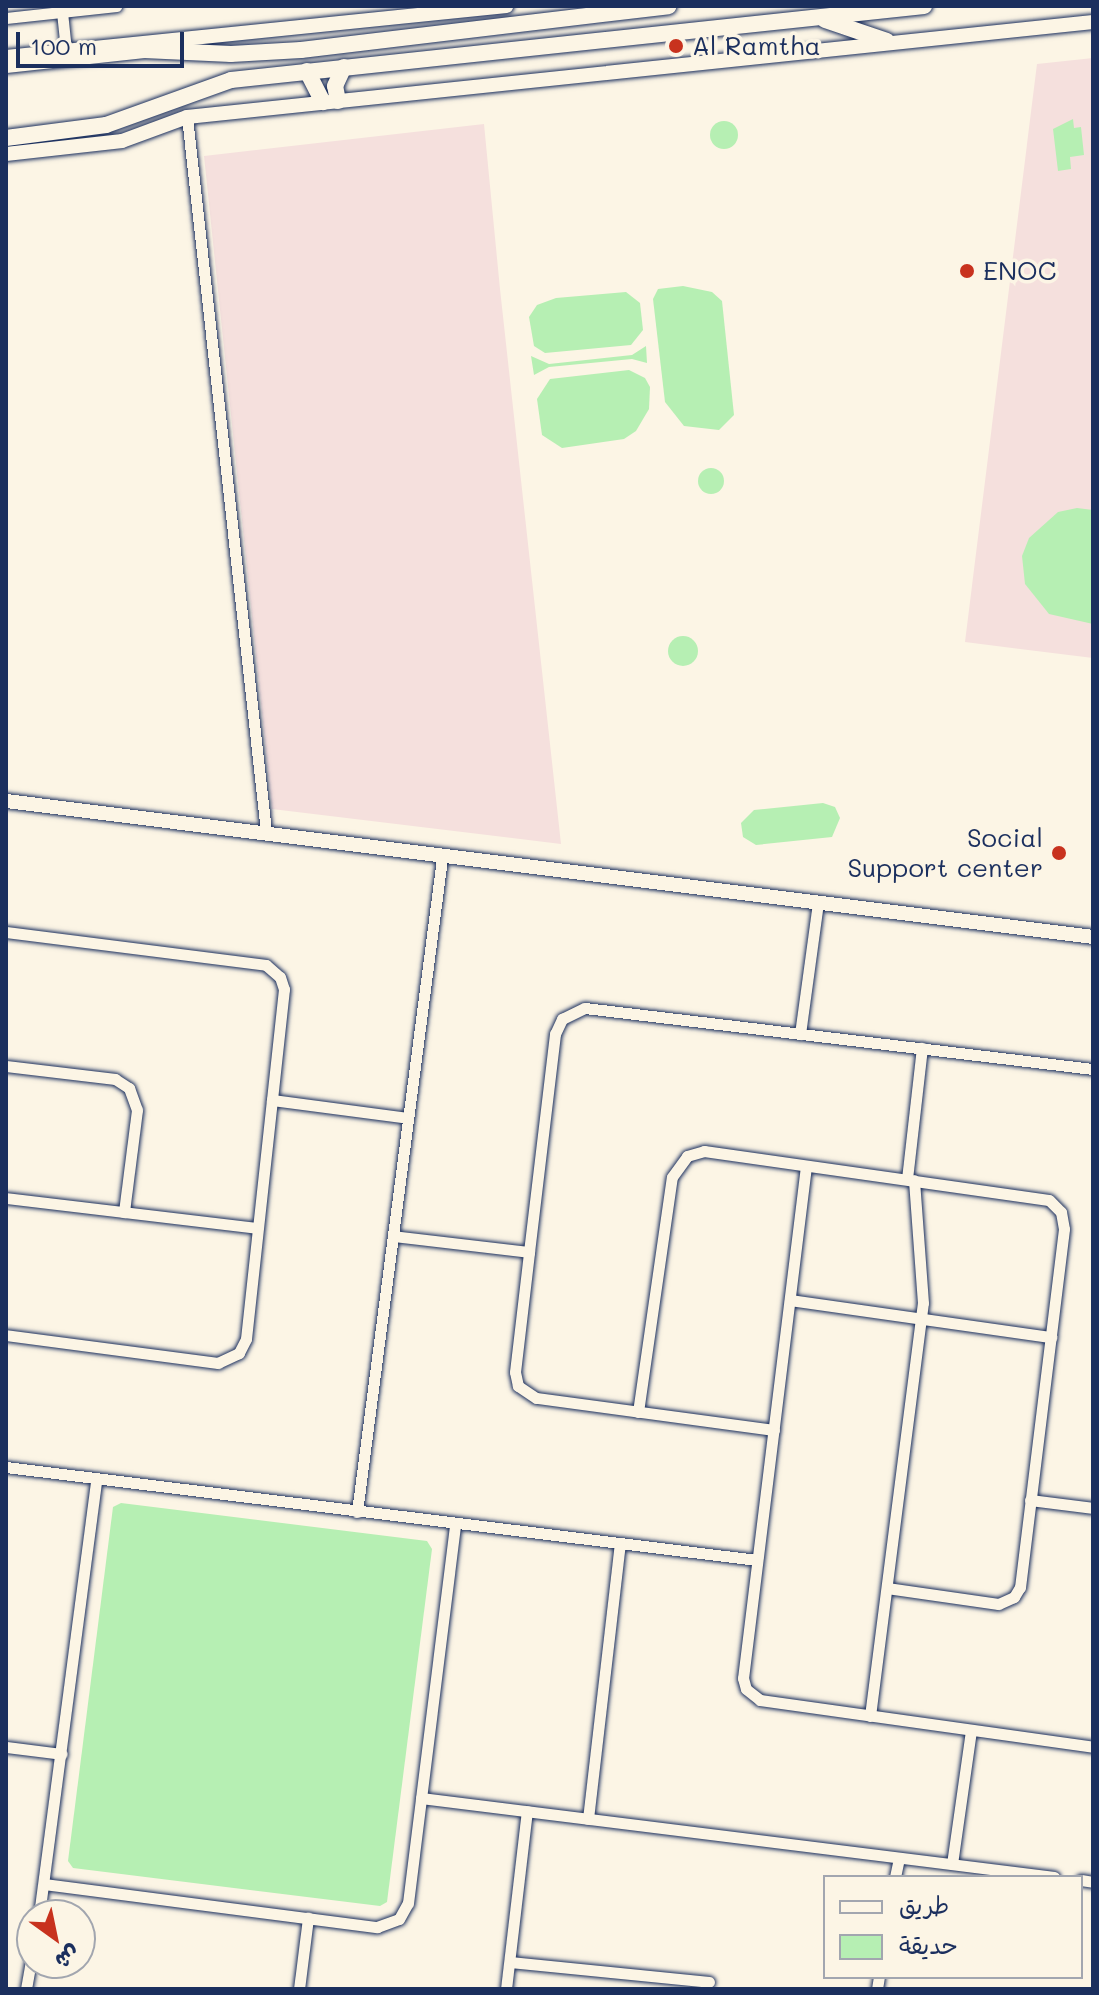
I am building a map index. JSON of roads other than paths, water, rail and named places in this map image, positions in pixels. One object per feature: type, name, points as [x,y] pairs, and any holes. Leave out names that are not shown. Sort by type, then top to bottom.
[{"type":"main road","points":[[6,65],[144,50],[231,54],[301,50],[668,6]]},
{"type":"main road","points":[[6,138],[106,125],[218,83],[924,6]]},
{"type":"main road","points":[[808,17],[887,41]]},
{"type":"main road","points":[[330,101],[344,67]]},
{"type":"main road","points":[[307,71],[330,101]]},
{"type":"street","points":[[6,18],[116,6]]},
{"type":"street","points":[[357,19],[375,6]]},
{"type":"street","points":[[6,57],[506,6]]},
{"type":"street","points":[[62,12],[66,50]]},
{"type":"street","points":[[6,154],[122,141],[187,117],[887,41],[1093,22]]},
{"type":"street","points":[[187,117],[266,832]]},
{"type":"street","points":[[6,801],[266,832],[442,858],[1093,937]]},
{"type":"street","points":[[357,1512],[442,858]]},
{"type":"street","points":[[800,1034],[818,903]]},
{"type":"street","points":[[6,932],[272,968],[284,989],[246,1339],[239,1353],[226,1362],[6,1335]]},
{"type":"street","points":[[774,1430],[536,1398],[518,1386],[515,1372],[555,1034],[569,1013],[585,1008],[1093,1069]]},
{"type":"street","points":[[870,1716],[921,1318],[910,1180],[922,1048]]},
{"type":"street","points":[[6,1066],[115,1079],[129,1088],[137,1110],[124,1212]]},
{"type":"street","points":[[272,1100],[408,1118]]},
{"type":"street","points":[[638,1412],[672,1177],[680,1161],[704,1151],[1041,1197],[1056,1205],[1064,1229],[1020,1587],[1009,1601],[887,1588]]},
{"type":"street","points":[[806,1166],[757,1560],[746,1689],[760,1700],[1093,1747]]},
{"type":"street","points":[[6,1198],[257,1228]]},
{"type":"street","points":[[393,1236],[529,1252]]},
{"type":"street","points":[[790,1300],[1051,1337]]},
{"type":"street","points":[[6,1467],[96,1481],[757,1560]]},
{"type":"street","points":[[42,1899],[96,1481]]},
{"type":"street","points":[[1030,1500],[1093,1508]]},
{"type":"street","points":[[44,1884],[377,1927],[399,1919],[408,1903],[455,1524]]},
{"type":"street","points":[[588,1819],[620,1544]]},
{"type":"street","points":[[952,1864],[971,1731]]},
{"type":"street","points":[[6,1747],[62,1754]]},
{"type":"street","points":[[421,1798],[1038,1875]]},
{"type":"street","points":[[506,1989],[527,1811]]},
{"type":"street","points":[[895,1875],[899,1858]]},
{"type":"street","points":[[299,1989],[308,1918]]},
{"type":"street","points":[[510,1962],[709,1982]]},
{"type":"place","name":"Al Ramtha","points":[[676,46]]},
{"type":"place","name":"ENOC","points":[[967,271]]},
{"type":"place","name":"Social Support center","points":[[1059,853]]}]
